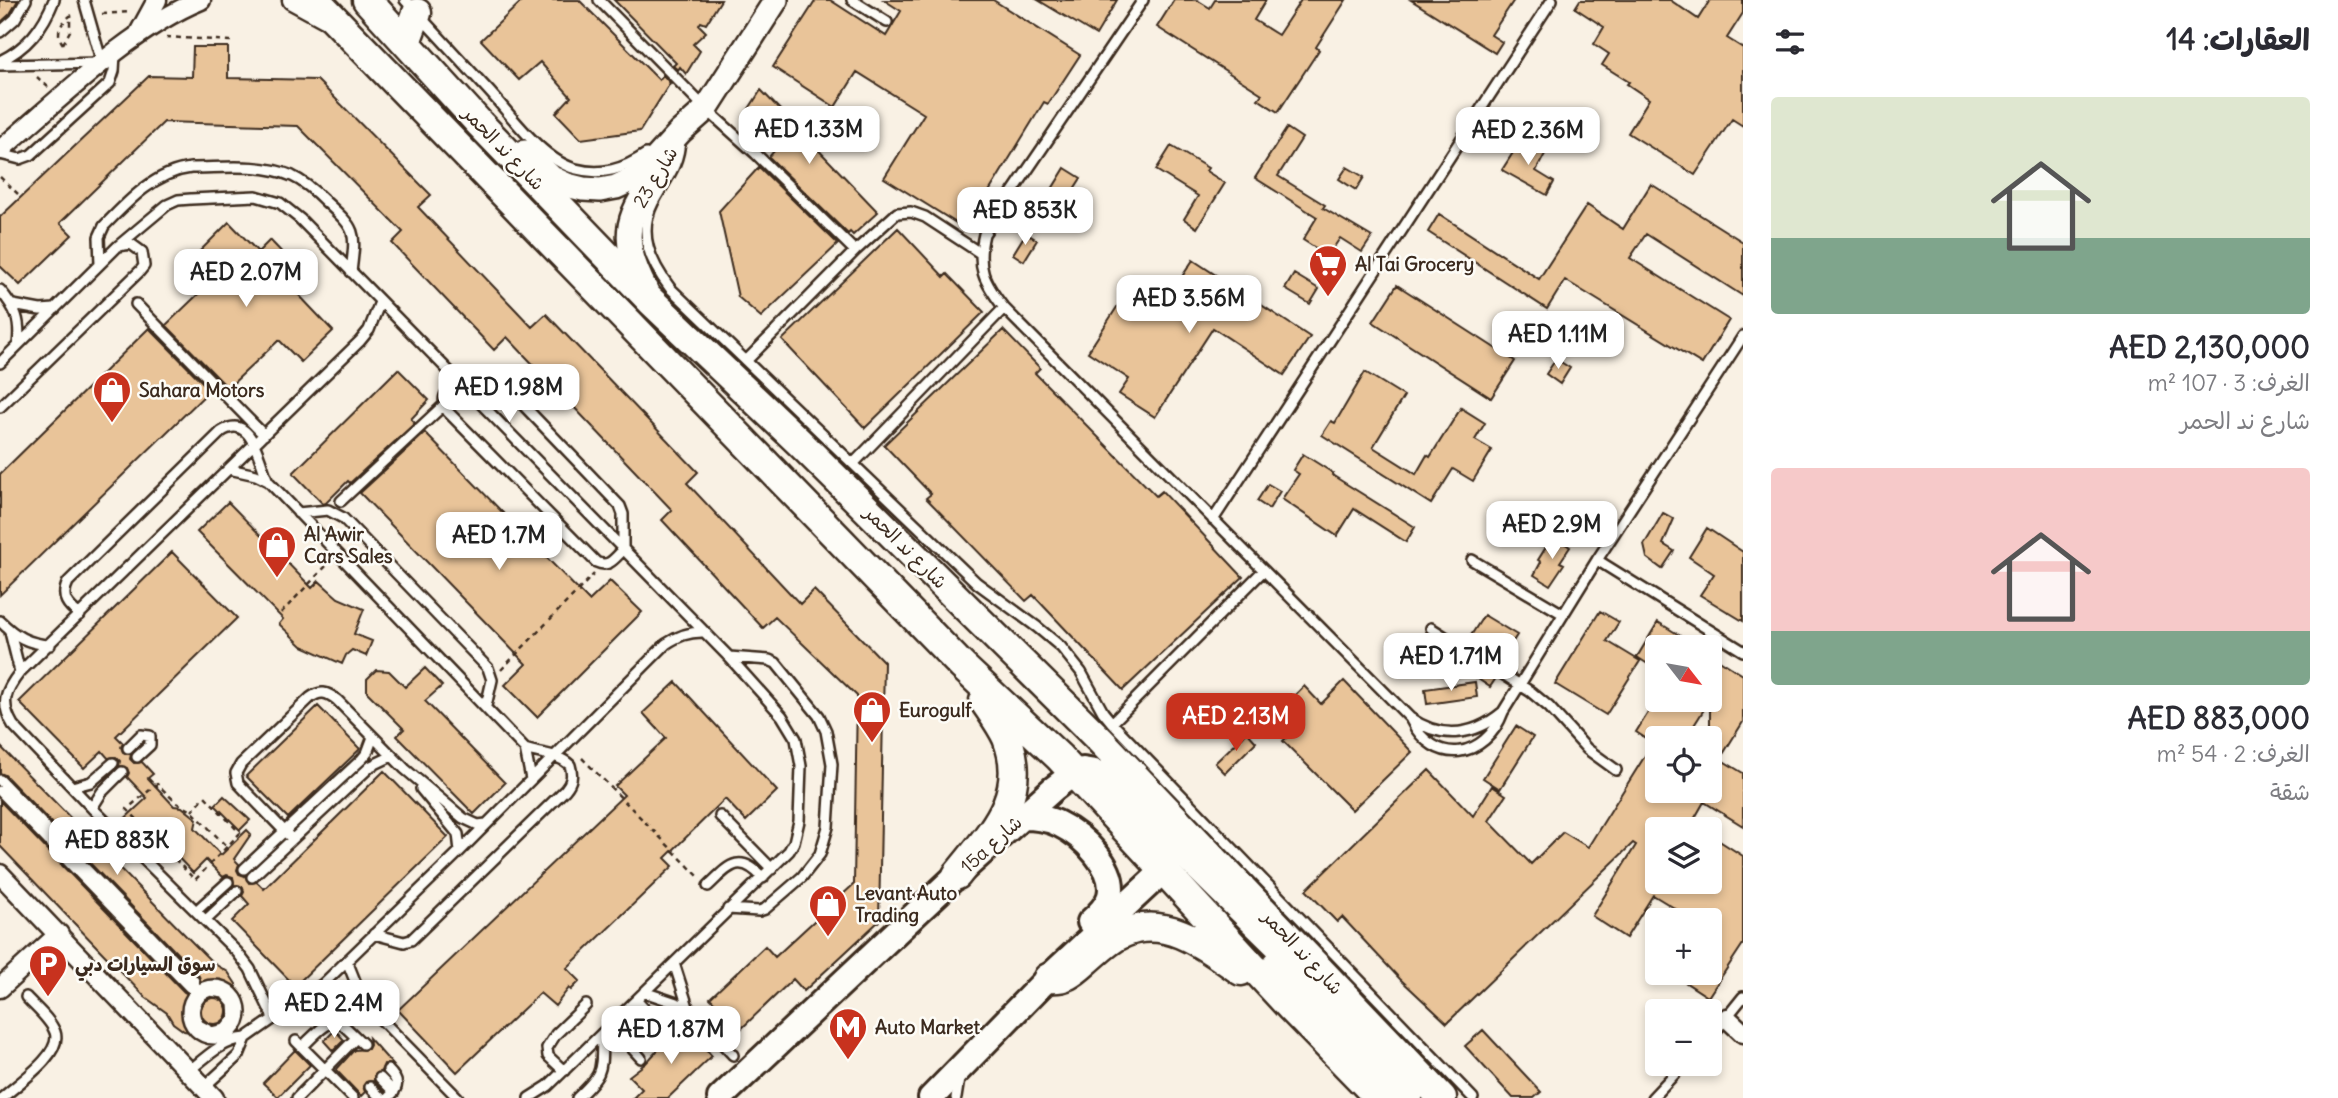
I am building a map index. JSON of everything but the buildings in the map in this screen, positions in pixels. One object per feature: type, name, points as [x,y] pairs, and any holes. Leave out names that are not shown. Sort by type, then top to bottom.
[{"type":"main road","name":"شارع ند الحمر","points":[[316,0],[961,666],[1074,773],[1174,848],[1364,1016],[1442,1098]]},
{"type":"main road","name":"شارع ند الحمر","points":[[367,0],[480,124],[661,310],[1106,731],[1174,848],[1198,906],[1378,1098]]},
{"type":"main road","points":[[406,42],[411,6]]},
{"type":"main road","points":[[661,310],[703,320]]},
{"type":"main road","points":[[800,442],[845,456]]},
{"type":"main road","points":[[875,575],[923,606],[1074,761],[1086,765],[1097,759],[1106,731]]},
{"type":"main road","points":[[957,875],[1005,811],[1012,793],[1014,774],[1005,735],[961,666]]},
{"type":"main road","name":"15a شارع","points":[[720,1098],[957,875],[1074,773]]},
{"type":"main road","points":[[1021,817],[1050,821],[1072,832],[1094,854],[1110,882],[1110,896],[1104,908],[1070,944],[1048,978]]},
{"type":"main road","points":[[931,1098],[1174,848]]},
{"type":"main road","points":[[1198,906],[1204,898],[1213,900],[1408,1098]]},
{"type":"main road","points":[[1048,978],[1057,979],[1073,973],[1123,933],[1149,928],[1162,929],[1192,938],[1291,1008]]},
{"type":"street","points":[[0,152],[137,36],[184,7],[201,0]]},
{"type":"street","points":[[292,0],[340,26]]},
{"type":"street","name":"شارع 23","points":[[480,124],[507,135],[552,178],[567,185],[583,190],[616,187],[631,180],[657,158],[680,132],[706,109],[776,0]]},
{"type":"street","points":[[137,36],[154,5]]},
{"type":"street","name":"شارع 23","points":[[661,310],[632,259],[628,242],[629,224],[635,206],[666,163],[680,132]]},
{"type":"street","points":[[0,874],[209,1093]]},
{"type":"street","points":[[0,988],[59,934]]},
{"type":"street","points":[[1727,1018],[1743,1033]]},
{"type":"lane","points":[[0,32],[15,19],[26,0]]},
{"type":"lane","points":[[0,63],[32,39],[46,19],[54,0]]},
{"type":"lane","points":[[0,152],[20,159],[31,155],[110,83],[114,71],[88,15],[84,0]]},
{"type":"lane","points":[[599,0],[706,109],[771,167],[855,251]]},
{"type":"lane","points":[[852,0],[887,22]]},
{"type":"lane","points":[[1143,0],[984,234],[980,253],[981,270],[988,287],[1004,308],[1410,718],[1424,727],[1457,733],[1490,722],[1503,712]]},
{"type":"lane","points":[[1213,520],[1552,0]]},
{"type":"lane","points":[[411,6],[526,132],[559,162],[574,169],[596,172],[622,168],[680,132]]},
{"type":"lane","points":[[0,63],[24,65],[109,58]]},
{"type":"lane","points":[[680,132],[671,176],[649,214],[646,242],[659,274],[670,288],[988,592],[1061,647],[1081,672],[1103,712],[1106,731],[1473,1098]]},
{"type":"lane","points":[[100,264],[99,237],[104,226],[160,176],[191,167],[265,169],[303,182],[346,220],[354,236],[351,272]]},
{"type":"lane","points":[[0,362],[118,246],[157,212],[178,200],[256,196],[280,203],[290,210],[729,657],[790,727],[800,752],[798,832],[789,851],[564,1071],[548,1086],[528,1098]]},
{"type":"lane","points":[[746,361],[855,251],[897,214],[911,212],[925,217],[980,253]]},
{"type":"lane","points":[[0,407],[144,266],[142,252],[131,244],[118,246]]},
{"type":"lane","points":[[0,290],[13,305],[20,331],[18,345]]},
{"type":"lane","points":[[273,1017],[250,969],[237,952],[92,808],[6,717],[4,696],[20,672],[360,341],[369,330],[380,302]]},
{"type":"lane","points":[[136,304],[264,435]]},
{"type":"lane","points":[[13,305],[54,309]]},
{"type":"lane","points":[[845,456],[1004,308]]},
{"type":"lane","points":[[1410,718],[1417,733],[1429,744],[1443,750],[1459,752],[1488,740],[1563,614],[1743,336]]},
{"type":"lane","points":[[489,381],[505,386],[620,506],[623,514],[623,550],[611,562],[596,562],[448,412],[445,404],[448,391],[460,384],[489,381]]},
{"type":"lane","points":[[341,501],[445,404]]},
{"type":"lane","points":[[80,615],[66,603],[64,596],[68,582],[221,432],[229,427],[246,430],[255,444],[268,481]]},
{"type":"lane","points":[[229,469],[256,475],[268,481],[525,748],[531,779]]},
{"type":"lane","points":[[298,513],[328,510],[343,517],[488,668],[492,680],[486,706]]},
{"type":"lane","points":[[1472,560],[1563,614]]},
{"type":"lane","points":[[1597,561],[1743,651]]},
{"type":"lane","points":[[1106,731],[1263,571]]},
{"type":"lane","points":[[0,621],[21,639],[50,645]]},
{"type":"lane","points":[[1431,628],[1520,684],[1549,707],[1587,749],[1616,770]]},
{"type":"lane","points":[[9,630],[20,672]]},
{"type":"lane","points":[[189,1071],[227,1042],[246,1038],[323,984],[666,644],[677,636],[702,632]]},
{"type":"lane","points":[[728,909],[765,909],[814,864],[825,841],[828,827],[832,764],[827,731],[819,716],[776,663],[729,657]]},
{"type":"lane","points":[[292,839],[236,778],[238,768],[310,698],[320,692],[337,700],[405,769],[463,818],[478,825],[486,824]]},
{"type":"lane","points":[[128,748],[141,735],[147,734],[152,738],[150,745],[137,757]]},
{"type":"lane","points":[[244,869],[368,753],[373,737]]},
{"type":"lane","points":[[374,934],[404,942],[411,940],[571,783],[573,774],[570,765],[555,755],[525,748]]},
{"type":"lane","points":[[252,877],[371,766],[392,756]]},
{"type":"lane","points":[[72,787],[91,782],[113,763]]},
{"type":"lane","points":[[405,769],[458,834],[460,851]]},
{"type":"lane","points":[[92,808],[102,792],[122,772]]},
{"type":"lane","points":[[0,780],[196,990],[194,1013],[199,1026],[212,1032],[225,1029],[234,1018],[235,1011],[230,998],[217,991],[196,990],[0,791]]},
{"type":"lane","points":[[720,816],[772,869]]},
{"type":"lane","points":[[708,886],[732,864],[741,862],[750,865],[763,878]]},
{"type":"lane","points":[[196,911],[228,882]]},
{"type":"lane","points":[[206,920],[237,891]]},
{"type":"lane","points":[[347,961],[363,1001]]},
{"type":"lane","points":[[674,963],[688,1007],[733,1055]]},
{"type":"lane","points":[[323,984],[363,1001],[458,1098]]},
{"type":"lane","points":[[209,985],[228,988],[240,1002],[240,1020],[236,1028],[220,1038],[202,1036],[190,1023],[187,1014],[188,1004],[196,990],[209,985]]},
{"type":"lane","points":[[644,992],[688,1007]]},
{"type":"lane","points":[[2,1098],[49,1057],[54,1049],[56,1040],[50,1023],[26,997]]},
{"type":"lane","points":[[1722,1024],[1743,997]]},
{"type":"lane","points":[[636,1000],[669,1035]]},
{"type":"lane","points":[[564,1071],[548,1056],[547,1048],[556,1034],[586,1005]]},
{"type":"lane","points":[[297,1098],[325,1070],[360,1041],[335,1020],[299,1044],[325,1070],[353,1098]]},
{"type":"lane","points":[[611,1025],[641,1059]]},
{"type":"lane","points":[[577,1098],[594,1082],[600,1072],[602,1033]]},
{"type":"lane","points":[[209,1093],[239,1055],[246,1038]]},
{"type":"lane","points":[[956,1098],[960,1068]]},
{"type":"lane","points":[[380,1078],[391,1095],[398,1084],[388,1070]]},
{"type":"lane","points":[[1652,1098],[1673,1076]]},
{"type":"lane","points":[[370,1087],[381,1098]]},
{"type":"path","points":[[70,16],[70,31],[63,44],[58,32],[70,16],[154,5]]},
{"type":"path","points":[[137,36],[232,41]]},
{"type":"path","points":[[24,65],[60,99]]},
{"type":"path","points":[[0,177],[18,194]]},
{"type":"path","points":[[281,613],[338,554]]},
{"type":"path","points":[[492,680],[603,564]]},
{"type":"path","points":[[567,743],[708,886]]},
{"type":"path","points":[[192,811],[205,796],[240,833],[227,847],[195,880],[127,809],[157,784],[177,803],[192,811],[227,847]]},
{"type":"place","name":"Al Tai Grocery","points":[[1328,298]]},
{"type":"place","name":"Sahara Motors","points":[[112,424]]},
{"type":"place","name":"Al Awir Cars Sales","points":[[277,579]]},
{"type":"place","name":"Eurogulf","points":[[872,744]]},
{"type":"place","name":"Levant Auto Trading","points":[[828,938]]},
{"type":"place","name":"سوق السيارات دبي","points":[[48,998]]},
{"type":"place","name":"Auto Market","points":[[848,1061]]}]
